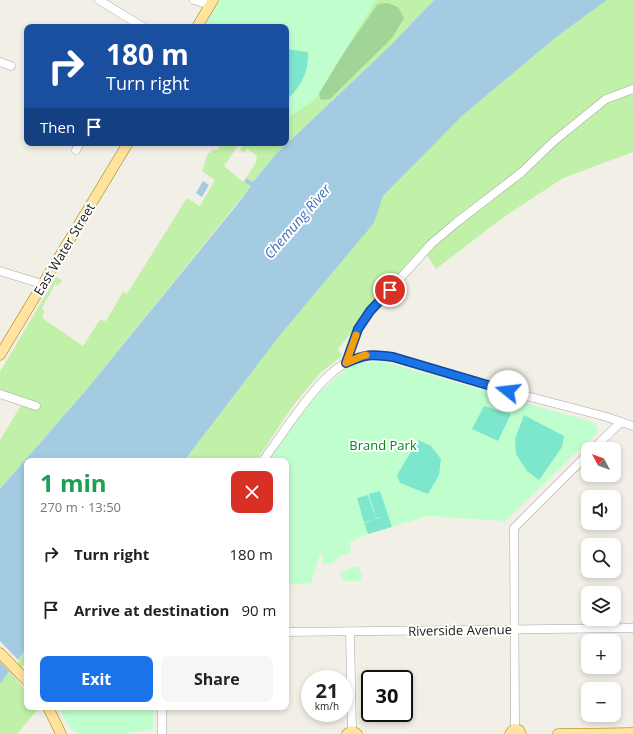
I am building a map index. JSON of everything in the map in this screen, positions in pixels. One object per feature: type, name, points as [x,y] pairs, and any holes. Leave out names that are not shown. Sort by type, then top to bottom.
[{"type":"main road","points":[[200,24],[212,3]]},
{"type":"main road","name":"East Water Street","points":[[0,355],[126,146]]},
{"type":"main road","points":[[0,653],[24,678]]},
{"type":"main road","points":[[49,710],[61,734]]},
{"type":"main road","points":[[56,724],[66,734]]},
{"type":"main road","points":[[558,734],[633,733]]},
{"type":"street","points":[[99,0],[139,24]]},
{"type":"street","points":[[194,0],[212,3]]},
{"type":"street","points":[[0,62],[11,66]]},
{"type":"street","points":[[346,363],[358,329],[370,311],[431,244],[522,172],[554,141],[606,99],[633,89]]},
{"type":"street","points":[[0,271],[42,284]]},
{"type":"street","points":[[266,458],[302,406],[332,372],[346,363],[362,356],[374,355],[393,357],[633,426]]},
{"type":"street","points":[[0,394],[36,406]]},
{"type":"street","points":[[600,442],[621,422]]},
{"type":"street","points":[[515,732],[514,528],[581,461]]},
{"type":"street","name":"Riverside Avenue","points":[[289,632],[633,628]]},
{"type":"street","points":[[350,632],[352,733]]},
{"type":"street","points":[[162,710],[162,734]]},
{"type":"green space","points":[[218,0],[376,0],[315,100],[289,117],[289,24],[203,24]]},
{"type":"green space","points":[[363,0],[434,0],[390,46],[289,142],[289,102]]},
{"type":"green space","points":[[607,0],[633,0],[633,152],[563,178],[501,219],[436,269],[423,249],[389,283],[357,321],[350,334],[338,349],[342,356],[320,373],[292,407],[258,458],[186,458],[281,334],[373,223],[383,196],[462,116],[555,38]]},
{"type":"green space","points":[[387,3],[398,7],[404,18],[392,38],[330,99],[321,100],[318,90],[323,82],[378,4]]},
{"type":"green space","points":[[289,49],[308,52],[307,66],[303,79],[289,97]]},
{"type":"green space","points":[[220,146],[238,146],[224,166],[238,178],[251,186],[87,389],[27,458],[24,458],[24,461],[0,489],[0,440],[22,404],[0,391],[0,372],[56,277],[62,281],[58,285],[55,284],[42,308],[44,312],[42,318],[83,346],[100,320],[106,321],[123,292],[127,294],[187,198],[200,206],[215,180],[202,171],[208,153],[211,153],[212,149],[217,150]]},
{"type":"green space","points":[[242,146],[284,146],[253,182],[246,178],[256,162],[257,156],[247,149],[244,153],[240,150]]},
{"type":"green space","name":"Brand Park","points":[[383,361],[595,423],[598,432],[588,442],[581,442],[581,448],[505,521],[428,516],[368,534],[347,543],[350,544],[351,553],[342,555],[332,564],[324,564],[322,561],[323,554],[320,555],[311,583],[289,585],[289,458],[271,458],[309,402],[351,364]]},
{"type":"green space","points":[[484,406],[511,414],[498,441],[472,429]]},
{"type":"green space","points":[[524,415],[564,436],[562,447],[539,480],[527,471],[516,454],[515,439]]},
{"type":"green space","points":[[418,440],[431,446],[441,459],[439,475],[428,494],[400,483],[397,475]]},
{"type":"green space","points":[[380,491],[392,527],[368,534],[364,523],[373,520],[364,522],[357,498],[368,495],[376,519],[385,516],[376,518],[369,494]]},
{"type":"green space","points":[[358,566],[362,575],[361,581],[342,580],[340,572]]},
{"type":"green space","points":[[24,651],[24,666],[23,665],[13,675],[24,689],[24,710],[37,710],[17,734],[0,734],[0,684]]},
{"type":"green space","points":[[60,710],[153,710],[153,729],[123,734],[77,734],[71,729]]},
{"type":"water","name":"Chemung River","points":[[434,0],[607,0],[555,38],[462,116],[383,196],[374,223],[281,334],[186,458],[27,458],[87,389],[236,206],[251,186],[244,182],[246,178],[253,182],[276,154],[284,146],[289,146],[289,142],[390,46]]},
{"type":"water","points":[[203,181],[209,185],[202,197],[196,193]]},
{"type":"water","points":[[24,461],[24,651],[0,684],[0,489]]},
{"type":"pier","points":[[0,641],[19,661],[11,673],[0,662]]},
{"type":"slow traffic","points":[[356,335],[346,363],[366,355]]},
{"type":"route","points":[[390,290],[370,311],[358,329],[346,363],[362,356],[374,355],[393,357],[508,391]]}]
